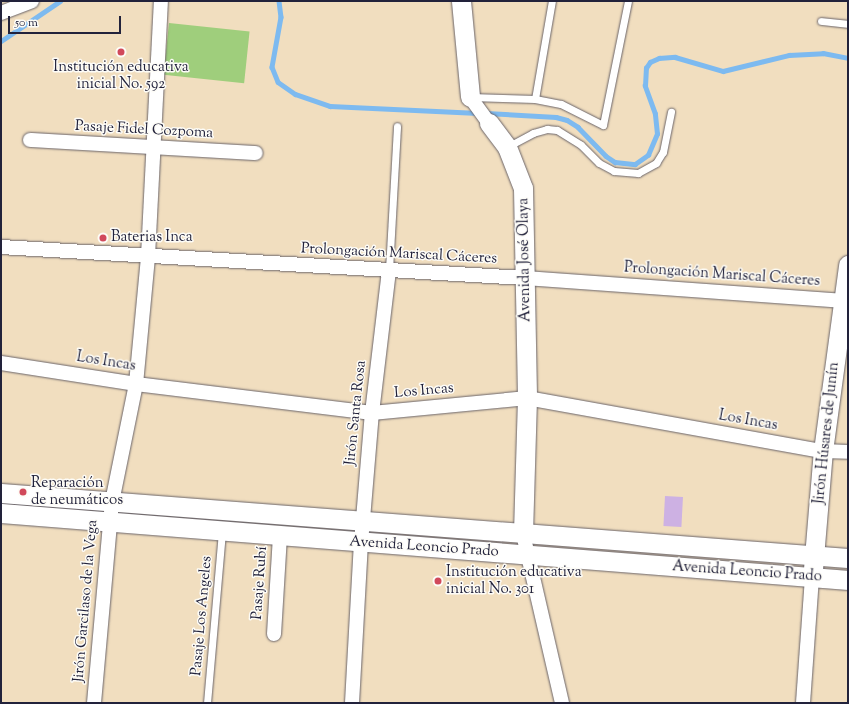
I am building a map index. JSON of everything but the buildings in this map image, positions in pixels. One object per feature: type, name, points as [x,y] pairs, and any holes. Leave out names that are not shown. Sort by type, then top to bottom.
[{"type":"street","points":[[1,14],[32,1]]},
{"type":"street","name":"Jirón Garcilaso de la Vega","points":[[94,703],[112,502],[136,384],[148,256],[161,1]]},
{"type":"street","points":[[461,1],[473,100]]},
{"type":"street","name":"Avenida José Olaya","points":[[473,100],[507,148],[523,188],[527,398],[523,534]]},
{"type":"street","name":"Pasaje Fidel Cozpoma","points":[[30,140],[256,153]]},
{"type":"street","name":"Prolongación Mariscal Cáceres","points":[[1,247],[525,278],[845,301]]},
{"type":"street","name":"Jirón Húsares de Junín","points":[[812,577],[823,451],[845,301],[848,265]]},
{"type":"street","name":"Jirón Santa Rosa","points":[[352,703],[362,522],[372,413],[389,270]]},
{"type":"street","name":"Los Incas","points":[[1,363],[136,384],[372,413],[527,398],[823,451],[848,452]]},
{"type":"street","name":"Avenida Leoncio Prado","points":[[1,493],[362,522],[848,558]]},
{"type":"street","name":"Avenida Leoncio Prado","points":[[1,513],[222,532],[280,535],[361,543],[848,580]]},
{"type":"street","points":[[523,534],[562,703]]},
{"type":"street","name":"Pasaje Rubí","points":[[274,634],[280,535]]},
{"type":"street","points":[[803,703],[812,577]]},
{"type":"lane","points":[[535,99],[552,1]]},
{"type":"lane","points":[[473,100],[535,99],[561,104],[603,125],[628,1]]},
{"type":"lane","points":[[821,21],[848,24]]},
{"type":"lane","points":[[507,148],[533,133],[547,129],[557,130],[581,145],[599,163],[614,171],[638,173],[656,164],[663,152],[671,112]]},
{"type":"lane","name":"Jirón Santa Rosa","points":[[389,270],[397,126]]},
{"type":"lane","name":"Pasaje Los Angeles","points":[[207,703],[222,532]]},
{"type":"green space","points":[[169,23],[250,31],[244,83],[164,75]]},
{"type":"waterway","points":[[1,41],[60,1]]},
{"type":"waterway","points":[[279,1],[281,17],[272,67],[278,82],[295,94],[330,106],[478,113]]},
{"type":"waterway","points":[[486,113],[556,117],[567,120],[578,127],[606,156],[615,162],[635,164],[648,155],[657,134],[655,114],[645,86],[646,68],[650,62],[659,58],[675,57],[723,71],[789,55],[823,53],[848,58]]},
{"type":"place","name":"Institución educativa inicial No. 592","points":[[121,52]]},
{"type":"place","name":"Baterias Inca","points":[[103,238]]},
{"type":"place","name":"Reparación de neumáticos","points":[[23,492]]},
{"type":"place","name":"Institución educativa inicial No. 301","points":[[438,581]]}]
